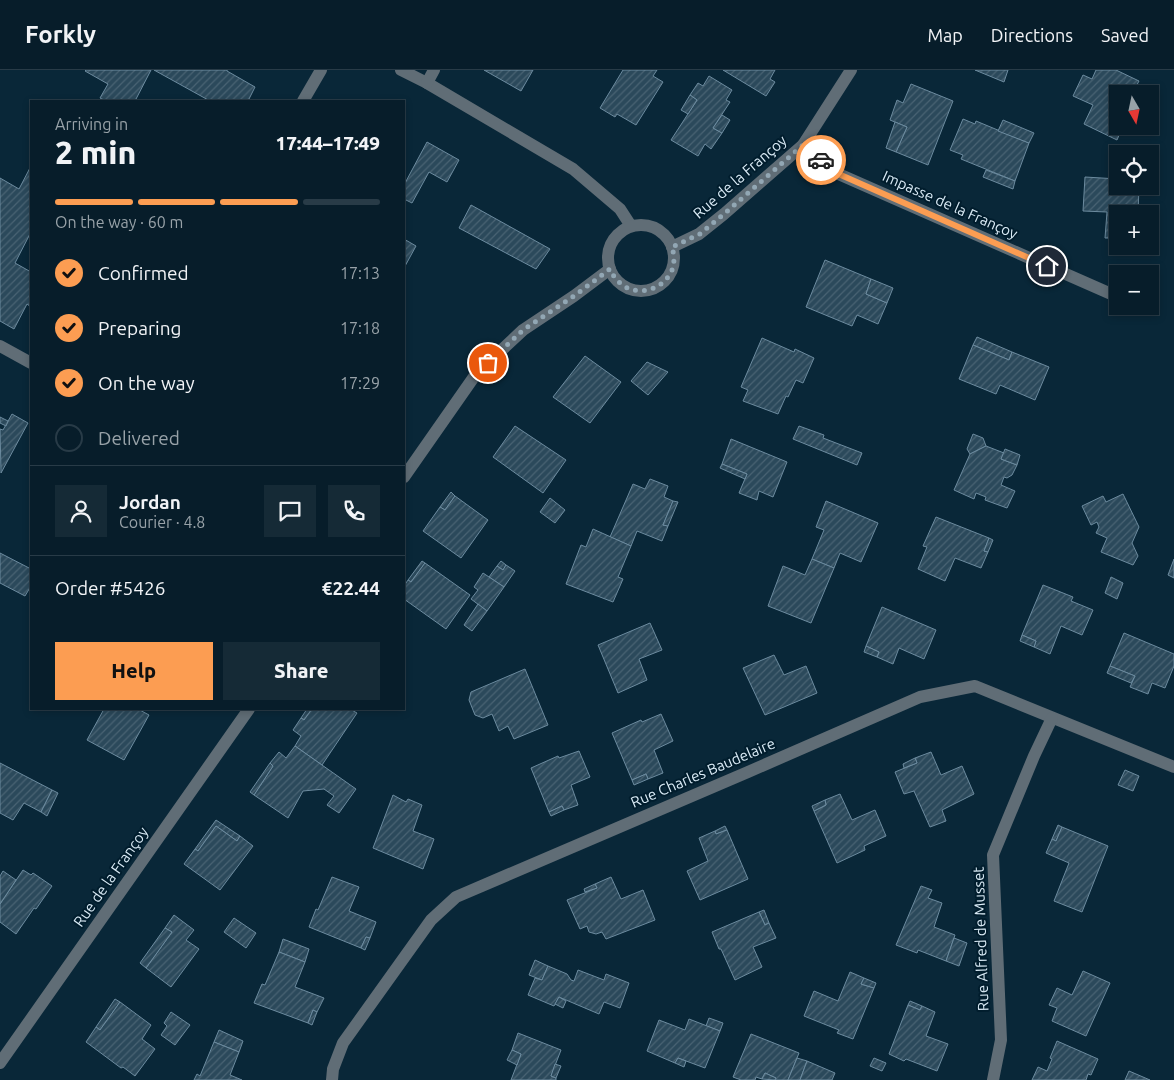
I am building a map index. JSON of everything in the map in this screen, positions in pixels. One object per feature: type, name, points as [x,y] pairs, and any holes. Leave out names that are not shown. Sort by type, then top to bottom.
[{"type":"street","points":[[304,100],[321,70]]},
{"type":"street","points":[[401,70],[573,168],[620,209],[631,226]]},
{"type":"street","points":[[427,84],[434,70]]},
{"type":"street","name":"Rue de la Françoy","points":[[672,247],[700,234],[803,145],[851,70]]},
{"type":"street","name":"Impasse de la Françoy","points":[[803,145],[834,172],[1109,293]]},
{"type":"street","points":[[646,225],[653,227],[663,233],[670,241],[672,247],[674,264],[672,271],[664,282],[651,289],[637,290],[626,288],[618,282],[610,269],[608,261],[610,246],[617,234],[631,226],[646,225]]},
{"type":"street","points":[[405,476],[476,374],[523,330],[610,269]]},
{"type":"street","points":[[0,346],[30,362]]},
{"type":"street","name":"Rue Charles Baudelaire","points":[[332,1080],[333,1068],[343,1043],[431,920],[456,897],[920,696],[975,686],[1174,768]]},
{"type":"street","name":"Rue de la Françoy","points":[[0,1063],[248,710]]},
{"type":"street","name":"Rue Alfred de Musset","points":[[993,1080],[1001,1040],[993,855],[1034,756],[1052,718]]},
{"type":"building","points":[[151,70],[136,100],[104,100],[100,98],[108,84],[85,71]]},
{"type":"building","points":[[154,70],[227,70],[255,87],[248,100],[208,100]]},
{"type":"building","points":[[484,70],[533,70],[521,91]]},
{"type":"building","points":[[623,70],[657,70],[653,76],[663,82],[636,125],[617,114],[615,117],[600,108]]},
{"type":"building","points":[[723,70],[775,70],[770,79],[775,82],[766,96]]},
{"type":"building","points":[[975,70],[1008,70],[1004,82]]},
{"type":"building","points":[[1096,70],[1116,70],[1139,81],[1137,85],[1109,85],[1109,135],[1119,135],[1117,140],[1084,124],[1093,105],[1073,96],[1083,75],[1092,79]]},
{"type":"building","points":[[709,76],[732,90],[726,100],[730,102],[713,128],[722,133],[711,149],[705,144],[698,156],[671,140],[697,100],[690,95],[698,83],[703,86]]},
{"type":"building","points":[[911,84],[953,101],[928,165],[896,152],[907,127],[890,120],[897,100],[903,103]]},
{"type":"building","points":[[690,95],[697,100],[688,114],[681,110]]},
{"type":"building","points":[[722,115],[730,120],[722,133],[713,128]]},
{"type":"building","points":[[963,119],[975,124],[976,121],[1029,143],[1015,181],[961,159],[963,155],[950,150]]},
{"type":"building","points":[[1003,120],[1034,133],[1029,143],[998,131]]},
{"type":"building","points":[[895,122],[907,127],[896,152],[886,148]]},
{"type":"building","points":[[427,142],[459,160],[447,182],[429,172],[412,203],[405,200],[405,183]]},
{"type":"building","points":[[30,168],[30,234],[15,263],[30,271],[30,306],[27,304],[14,329],[0,321],[0,178],[19,189]]},
{"type":"building","points":[[986,170],[1015,181],[1013,189],[983,177]]},
{"type":"building","points":[[1085,177],[1109,178],[1109,195],[1139,195],[1138,205],[1109,205],[1109,238],[1105,238],[1107,212],[1083,211]]},
{"type":"building","points":[[471,205],[550,249],[536,269],[459,228]]},
{"type":"building","points":[[405,240],[416,246],[405,266]]},
{"type":"building","points":[[825,260],[871,279],[866,294],[887,303],[878,324],[857,315],[852,326],[806,307]]},
{"type":"building","points":[[871,279],[893,288],[887,303],[866,294]]},
{"type":"building","points":[[977,337],[1012,352],[1009,360],[973,345]]},
{"type":"building","points":[[762,338],[794,352],[795,349],[814,358],[803,383],[796,380],[778,414],[743,401],[748,390],[741,387]]},
{"type":"building","points":[[973,345],[1009,360],[1012,352],[1049,367],[1035,400],[1000,385],[996,394],[959,379]]},
{"type":"building","points":[[585,356],[621,382],[590,423],[553,397]]},
{"type":"building","points":[[647,362],[668,372],[648,395],[631,381]]},
{"type":"building","points":[[12,414],[28,423],[1,473],[0,429],[3,430]]},
{"type":"building","points":[[0,417],[8,421],[6,426],[0,423]]},
{"type":"building","points":[[515,426],[566,460],[543,493],[493,457]]},
{"type":"building","points":[[799,426],[824,435],[823,438],[862,453],[857,465],[793,439]]},
{"type":"building","points":[[973,434],[983,438],[986,446],[970,454],[967,449]]},
{"type":"building","points":[[731,439],[787,462],[773,497],[759,491],[757,500],[739,493],[747,474],[722,464]]},
{"type":"building","points":[[986,446],[1004,453],[1001,459],[1017,465],[1012,475],[1007,478],[1004,477],[1001,485],[1015,491],[1007,508],[985,500],[986,497],[976,493],[974,499],[954,490],[970,454]]},
{"type":"building","points":[[1005,449],[1020,455],[1017,465],[1001,459]]},
{"type":"building","points":[[722,464],[747,474],[745,479],[720,468]]},
{"type":"building","points":[[650,479],[668,486],[664,497],[673,501],[663,525],[668,526],[662,541],[637,531],[631,546],[610,537],[633,484],[645,489]]},
{"type":"building","points":[[451,492],[455,496],[445,510],[440,507]]},
{"type":"building","points":[[1123,494],[1139,527],[1132,543],[1138,556],[1133,565],[1101,552],[1107,538],[1096,533],[1099,527],[1097,522],[1091,525],[1082,506],[1103,496],[1106,502]]},
{"type":"building","points":[[455,496],[488,520],[461,558],[423,531],[440,507],[445,510]]},
{"type":"building","points":[[550,498],[565,510],[555,523],[540,512]]},
{"type":"building","points":[[673,501],[678,502],[668,526],[663,525]]},
{"type":"building","points":[[826,501],[878,523],[861,562],[840,553],[834,568],[812,559],[824,530],[816,527]]},
{"type":"building","points":[[936,517],[989,538],[984,551],[988,552],[981,568],[955,558],[945,581],[918,569],[927,547],[923,546]]},
{"type":"building","points":[[593,529],[631,546],[618,577],[623,579],[613,602],[566,584],[581,545],[586,547]]},
{"type":"building","points":[[989,538],[993,540],[988,552],[984,551]]},
{"type":"building","points":[[0,553],[30,568],[30,588],[25,596],[0,583]]},
{"type":"building","points":[[812,559],[834,568],[811,623],[768,606],[783,566],[805,575]]},
{"type":"building","points":[[1174,559],[1174,578],[1168,575]]},
{"type":"building","points":[[422,561],[425,563],[411,582],[408,580]]},
{"type":"building","points":[[501,561],[506,565],[503,570],[497,566]]},
{"type":"building","points":[[425,563],[470,595],[446,629],[405,600],[405,584],[408,580],[411,582]]},
{"type":"building","points":[[506,565],[515,571],[504,587],[489,577],[497,566],[503,570]]},
{"type":"building","points":[[483,573],[504,587],[487,611],[471,599],[478,590],[474,587]]},
{"type":"building","points":[[1111,577],[1123,583],[1117,599],[1105,593]]},
{"type":"building","points":[[1043,585],[1073,597],[1071,601],[1093,610],[1082,635],[1061,626],[1050,654],[1034,647],[1036,641],[1022,635]]},
{"type":"building","points":[[478,604],[487,611],[472,631],[464,625]]},
{"type":"building","points":[[882,607],[936,630],[924,659],[899,648],[893,664],[877,657],[879,652],[866,646]]},
{"type":"building","points":[[650,623],[662,650],[639,659],[647,680],[618,693],[598,645]]},
{"type":"building","points":[[1124,633],[1174,654],[1174,666],[1165,688],[1152,683],[1148,694],[1130,687],[1135,676],[1110,666]]},
{"type":"building","points":[[1022,635],[1036,641],[1034,647],[1020,641]]},
{"type":"building","points":[[866,646],[879,652],[877,657],[864,652]]},
{"type":"building","points":[[774,655],[784,675],[806,666],[817,693],[765,715],[743,668]]},
{"type":"building","points":[[1110,666],[1135,676],[1131,683],[1107,673]]},
{"type":"building","points":[[525,669],[548,725],[514,739],[508,726],[499,731],[492,714],[483,718],[475,715],[469,700],[471,692]]},
{"type":"building","points":[[103,710],[140,710],[149,715],[124,760],[87,740]]},
{"type":"building","points":[[306,710],[311,710],[304,720],[301,718]]},
{"type":"building","points":[[311,710],[352,710],[357,713],[322,765],[295,746],[301,736],[293,730],[301,718],[304,720]]},
{"type":"building","points":[[661,714],[673,741],[654,750],[663,773],[648,779],[646,774],[632,780],[612,733],[641,720],[642,722]]},
{"type":"building","points":[[295,746],[356,789],[339,813],[327,805],[334,796],[324,789],[303,791],[288,818],[254,795],[273,766],[270,763],[279,752],[286,758]]},
{"type":"building","points":[[579,751],[590,777],[571,785],[578,805],[564,810],[562,806],[549,812],[531,768],[558,756],[559,758]]},
{"type":"building","points":[[931,752],[941,775],[962,766],[974,794],[942,810],[946,821],[930,827],[914,791],[904,794],[895,772],[917,763],[915,758]]},
{"type":"building","points":[[915,758],[917,763],[904,768],[903,764]]},
{"type":"building","points":[[0,763],[52,790],[41,812],[24,803],[13,820],[0,813]]},
{"type":"building","points":[[270,763],[273,766],[254,795],[250,792]]},
{"type":"building","points":[[1125,770],[1139,776],[1133,791],[1118,785]]},
{"type":"building","points":[[646,774],[648,779],[634,785],[632,780]]},
{"type":"building","points":[[52,790],[58,793],[47,816],[41,812]]},
{"type":"building","points":[[840,794],[852,820],[875,810],[886,836],[864,846],[865,850],[837,863],[814,811],[826,805],[825,800]]},
{"type":"building","points":[[393,795],[406,802],[408,799],[422,805],[413,831],[434,839],[423,869],[373,848]]},
{"type":"building","points":[[825,800],[826,805],[814,811],[812,806]]},
{"type":"building","points":[[562,806],[564,810],[551,816],[549,812]]},
{"type":"building","points":[[216,820],[240,836],[237,841],[216,826],[198,851],[195,849]]},
{"type":"building","points":[[1058,825],[1062,827],[1056,841],[1052,839]]},
{"type":"building","points":[[216,826],[237,841],[240,836],[253,846],[220,890],[184,864],[195,849],[198,851]]},
{"type":"building","points":[[725,826],[727,830],[716,834],[715,831]]},
{"type":"building","points":[[1062,827],[1108,846],[1082,912],[1054,901],[1069,863],[1046,853],[1052,839],[1056,841]]},
{"type":"building","points":[[727,830],[748,879],[700,900],[687,871],[708,861],[699,838],[715,831],[716,834]]},
{"type":"building","points":[[23,870],[31,875],[33,873],[52,886],[16,934],[0,922],[0,904]]},
{"type":"building","points":[[3,871],[16,880],[0,904],[0,876]]},
{"type":"building","points":[[332,877],[359,887],[349,911],[376,922],[370,938],[366,937],[361,948],[309,927]]},
{"type":"building","points":[[611,877],[621,899],[643,890],[655,920],[606,939],[602,932],[596,934],[589,932],[587,926],[580,929],[567,900],[597,888],[595,884]]},
{"type":"building","points":[[595,884],[597,888],[585,892],[584,889]]},
{"type":"building","points":[[921,886],[932,890],[928,898],[942,903],[934,927],[955,935],[946,961],[918,950],[917,953],[896,945]]},
{"type":"building","points":[[764,910],[769,923],[765,925],[759,912]]},
{"type":"building","points":[[759,912],[765,925],[769,923],[776,938],[753,947],[762,967],[735,980],[712,932]]},
{"type":"building","points":[[174,915],[194,930],[186,940],[199,949],[171,987],[146,968],[172,932],[165,928]]},
{"type":"building","points":[[234,918],[256,933],[246,948],[224,932]]},
{"type":"building","points":[[165,928],[172,932],[146,968],[140,963]]},
{"type":"building","points":[[366,937],[370,938],[365,950],[361,948]]},
{"type":"building","points":[[954,938],[967,943],[959,966],[946,961]]},
{"type":"building","points":[[283,939],[309,949],[305,962],[279,952]]},
{"type":"building","points":[[279,952],[305,962],[295,987],[324,998],[317,1012],[313,1010],[308,1023],[254,1003],[262,984],[265,985]]},
{"type":"building","points":[[535,960],[548,966],[542,980],[529,975]]},
{"type":"building","points":[[548,966],[567,974],[574,981],[578,970],[604,980],[606,974],[629,983],[620,1008],[604,1002],[599,1014],[559,997],[554,1006],[528,995],[535,978],[542,980]]},
{"type":"building","points":[[1083,971],[1110,983],[1086,1036],[1052,1021],[1057,1008],[1049,1005],[1057,988],[1072,995]]},
{"type":"building","points":[[850,972],[864,978],[861,984],[874,988],[853,1039],[837,1033],[839,1030],[804,1016],[814,991],[838,1001]]},
{"type":"building","points":[[864,978],[876,983],[874,988],[861,984]]},
{"type":"building","points":[[559,997],[566,1001],[563,1008],[555,1004]]},
{"type":"building","points":[[115,999],[120,1002],[100,1030],[96,1027]]},
{"type":"building","points":[[910,1001],[922,1006],[920,1010],[908,1005]]},
{"type":"building","points":[[120,1002],[151,1025],[142,1039],[155,1049],[135,1076],[86,1042],[96,1027],[100,1030]]},
{"type":"building","points":[[908,1005],[920,1010],[922,1006],[935,1012],[926,1036],[948,1044],[937,1071],[906,1059],[904,1061],[889,1054]]},
{"type":"building","points":[[313,1010],[317,1012],[312,1025],[308,1023]]},
{"type":"building","points":[[171,1012],[190,1025],[175,1045],[161,1035],[167,1026],[164,1023]]},
{"type":"building","points":[[709,1018],[723,1023],[720,1031],[706,1026]]},
{"type":"building","points":[[689,1019],[720,1031],[705,1068],[678,1058],[675,1063],[647,1051],[659,1020],[685,1030]]},
{"type":"building","points":[[219,1030],[243,1041],[239,1052],[214,1042]]},
{"type":"building","points":[[518,1033],[561,1050],[551,1076],[556,1078],[556,1080],[511,1080],[521,1054],[512,1050]]},
{"type":"building","points":[[751,1034],[799,1053],[788,1080],[775,1080],[776,1078],[765,1073],[762,1079],[756,1077],[755,1080],[741,1080],[733,1077]]},
{"type":"building","points":[[1057,1041],[1098,1059],[1091,1075],[1088,1074],[1086,1080],[1032,1080],[1038,1067],[1047,1071]]},
{"type":"building","points":[[214,1042],[239,1052],[230,1075],[242,1080],[194,1080],[197,1074],[200,1076]]},
{"type":"building","points":[[512,1050],[521,1054],[517,1065],[507,1060]]},
{"type":"building","points":[[678,1058],[686,1061],[684,1067],[675,1063]]},
{"type":"building","points":[[797,1058],[807,1061],[800,1080],[788,1080]]},
{"type":"building","points":[[874,1058],[886,1063],[882,1071],[870,1066]]},
{"type":"building","points":[[807,1061],[835,1073],[832,1080],[800,1080]]},
{"type":"building","points":[[555,1064],[561,1066],[556,1078],[551,1076]]},
{"type":"building","points":[[1129,1071],[1150,1080],[1125,1080]]},
{"type":"building","points":[[765,1073],[776,1078],[775,1080],[762,1079]]},
{"type":"way so far","points":[[488,363],[523,330],[610,269],[618,282],[626,288],[645,291],[658,286],[664,282],[672,271],[674,264],[672,247],[700,234],[803,145],[821,160]]},
{"type":"route","points":[[821,160],[834,172],[1047,266]]}]
